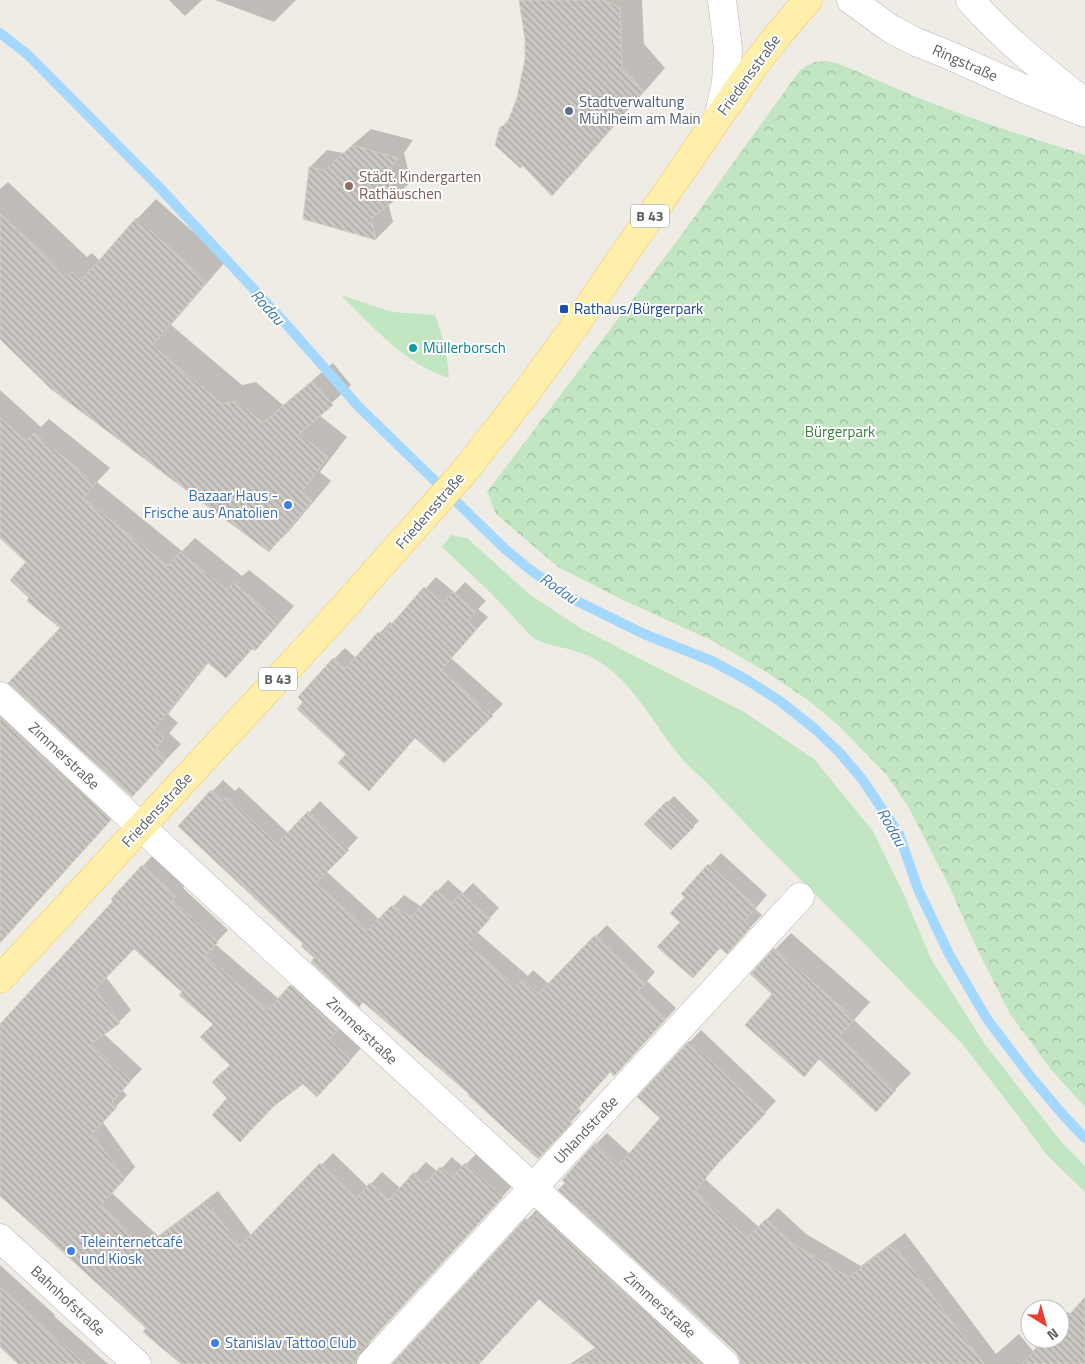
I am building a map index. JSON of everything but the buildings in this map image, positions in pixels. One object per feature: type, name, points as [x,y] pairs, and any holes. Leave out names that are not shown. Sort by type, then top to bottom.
[{"type":"main road","name":"Friedensstraße","points":[[0,979],[326,627],[464,472],[529,389],[575,325],[756,63],[808,0]]},
{"type":"street","points":[[719,116],[726,82],[728,49],[722,0]]},
{"type":"street","name":"Ringstraße","points":[[851,0],[890,29],[916,42],[1085,113]]},
{"type":"street","points":[[970,0],[989,22],[1085,103]]},
{"type":"street","name":"Zimmerstraße","points":[[0,696],[141,828],[725,1364]]},
{"type":"street","name":"Uhlandstraße","points":[[371,1364],[800,897]]},
{"type":"street","name":"Bahnhofstraße","points":[[0,1238],[137,1364]]},
{"type":"green space","name":"Bürgerpark","points":[[827,61],[839,64],[956,112],[1085,155],[1085,1107],[1054,1073],[1010,1014],[978,951],[948,884],[909,808],[886,774],[838,725],[808,700],[765,671],[711,640],[623,600],[558,567],[496,514],[487,492],[680,237],[800,70],[814,62]]},
{"type":"green space","points":[[341,295],[392,312],[435,315],[444,345],[449,378],[418,364],[404,354],[378,332]]},
{"type":"green space","points":[[451,535],[467,538],[529,594],[582,629],[744,712],[814,759],[873,831],[905,897],[931,959],[984,1043],[1063,1144],[1085,1166],[1085,1192],[1046,1154],[964,1046],[690,767],[624,683],[612,671],[593,658],[546,644],[532,637],[492,594],[442,547]]},
{"type":"waterway","name":"Rodau","points":[[0,33],[28,55],[159,187],[286,324],[359,407],[505,549],[554,587],[577,601],[644,634],[712,661],[747,680],[780,701],[815,729],[839,752],[862,779],[899,834],[918,889],[949,954],[987,1019],[1031,1077],[1085,1138]]},
{"type":"place","name":"Stadtverwaltung Mühlheim am Main","points":[[569,111]]},
{"type":"place","name":"Städt. Kindergarten Rathäuschen","points":[[349,186]]},
{"type":"place","name":"Rathaus/Bürgerpark","points":[[564,309]]},
{"type":"place","name":"Müllerborsch","points":[[413,348]]},
{"type":"place","name":"Bazaar Haus - Frische aus Anatolien","points":[[288,505]]},
{"type":"place","name":"Teleinternetcafé und Kiosk","points":[[71,1251]]},
{"type":"place","name":"Stanislav Tattoo Club","points":[[215,1343]]}]
